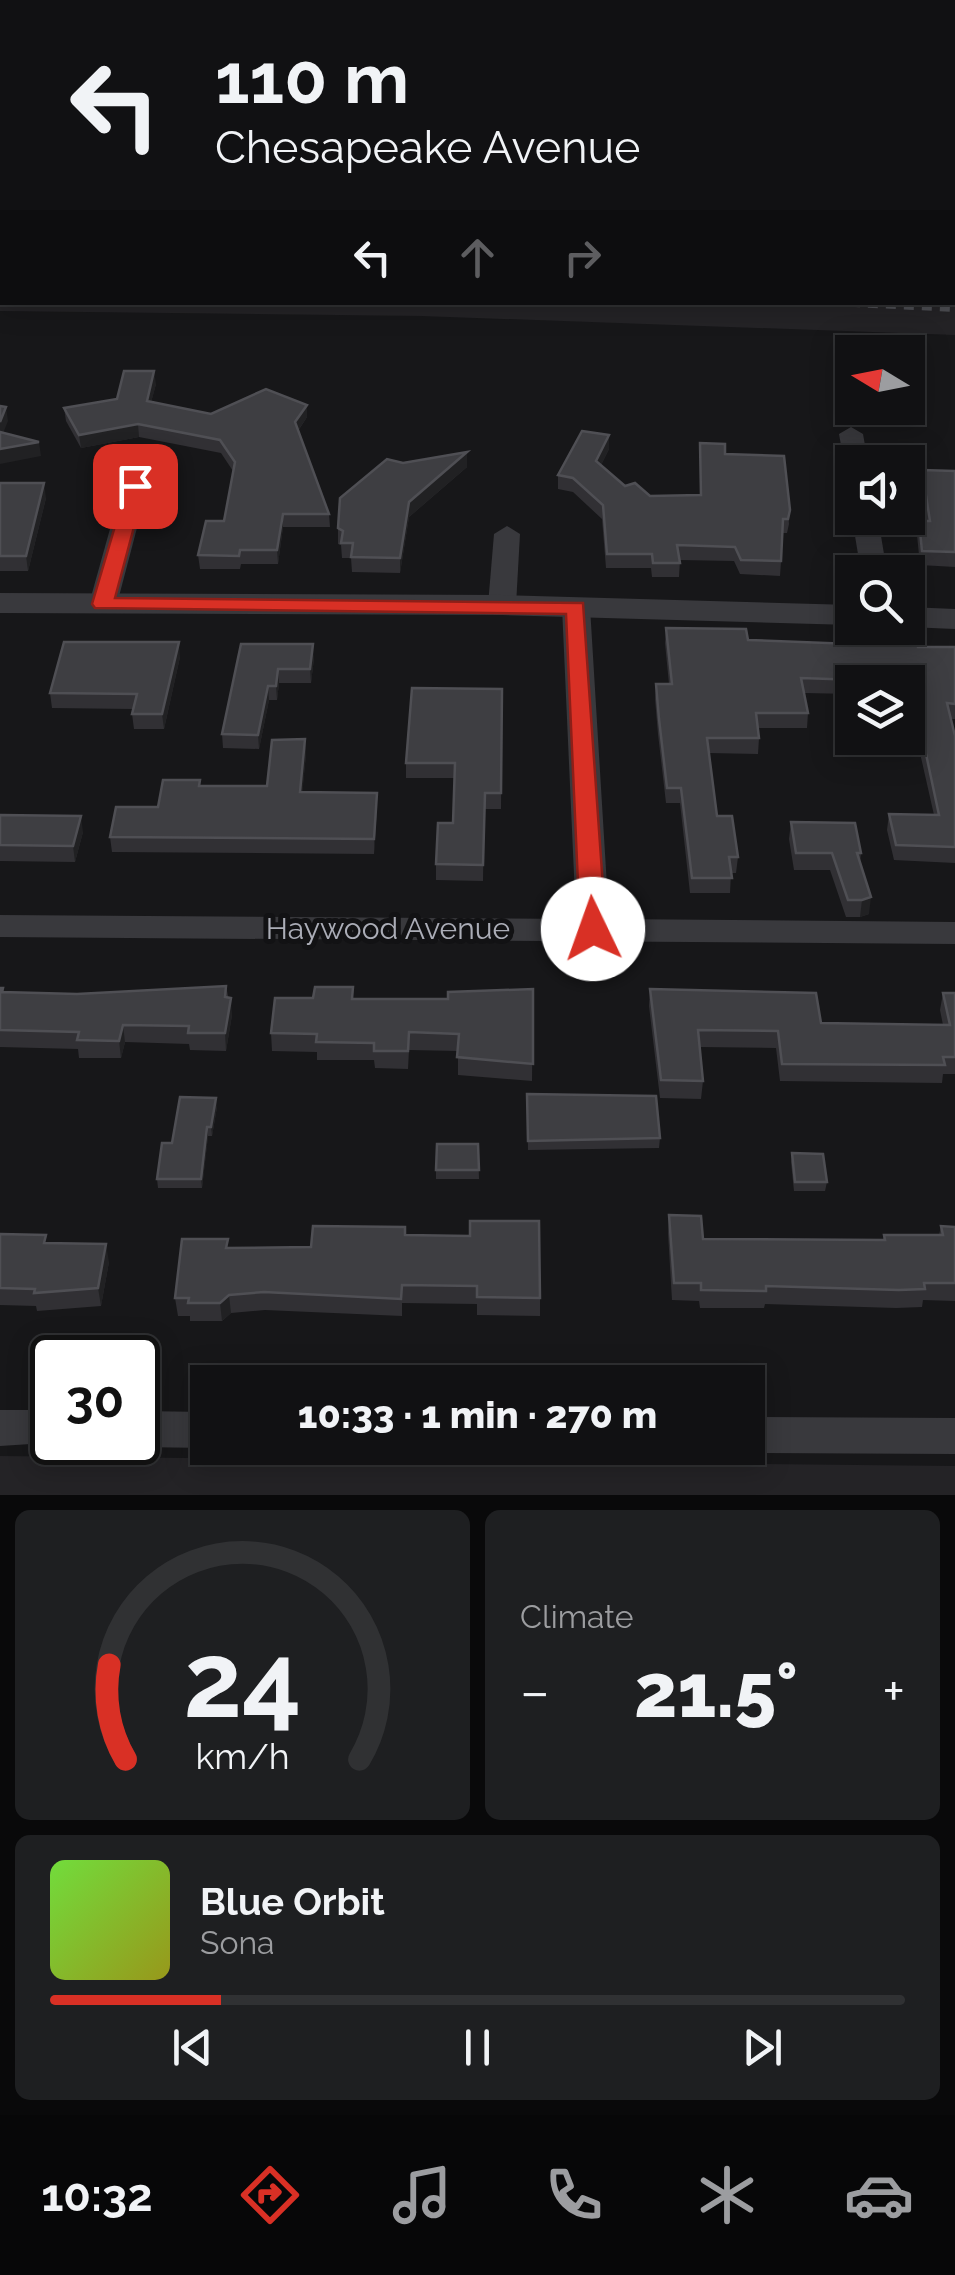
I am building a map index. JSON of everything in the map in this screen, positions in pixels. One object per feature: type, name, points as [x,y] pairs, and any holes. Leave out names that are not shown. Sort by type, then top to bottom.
[{"type":"street","points":[[851,434],[853,445]]},
{"type":"street","points":[[103,604],[135,486]]},
{"type":"street","points":[[502,605],[506,534]]},
{"type":"street","points":[[0,603],[502,605],[835,615]]},
{"type":"street","points":[[576,608],[593,929]]},
{"type":"street","points":[[925,618],[955,619]]},
{"type":"street","name":"Haywood Avenue","points":[[0,926],[955,933]]},
{"type":"street","points":[[0,1428],[30,1428]]},
{"type":"street","points":[[160,1429],[190,1430]]},
{"type":"street","points":[[765,1435],[955,1436]]},
{"type":"shaded area","points":[[0,305],[955,305],[955,335],[422,316],[0,311]]},
{"type":"shaded area","points":[[0,1456],[30,1456],[30,1465],[160,1465],[160,1458],[190,1458],[190,1465],[955,1466],[955,1495],[0,1495]]},
{"type":"building","points":[[124,371],[154,371],[147,401],[211,414],[266,389],[307,405],[295,422],[329,514],[283,514],[277,550],[240,550],[239,556],[198,555],[206,521],[224,521],[235,462],[220,440],[138,424],[79,435],[64,408],[117,399]]},
{"type":"building","points":[[582,431],[609,435],[596,461],[625,486],[635,483],[650,496],[701,495],[700,443],[725,444],[725,454],[784,456],[790,510],[788,519],[783,519],[781,561],[741,560],[735,547],[677,545],[680,563],[653,563],[652,554],[607,554],[603,505],[573,478],[558,475]]},
{"type":"building","points":[[0,432],[39,442],[0,449]]},
{"type":"building","points":[[467,452],[409,502],[400,558],[351,557],[353,543],[341,543],[343,531],[338,528],[340,498],[387,459],[403,463]]},
{"type":"building","points":[[925,470],[955,471],[955,552],[922,551],[920,535],[925,535],[925,521],[930,521]]},
{"type":"building","points":[[0,483],[44,483],[26,556],[0,556]]},
{"type":"building","points":[[666,628],[746,629],[748,640],[955,647],[955,704],[947,703],[955,736],[955,847],[896,845],[889,814],[939,815],[925,749],[925,665],[835,665],[835,679],[801,678],[808,713],[756,713],[759,738],[707,738],[717,816],[732,816],[738,857],[729,857],[732,878],[692,878],[681,788],[667,788],[659,719],[656,684],[672,684]]},
{"type":"building","points":[[64,642],[179,642],[162,714],[132,714],[137,694],[50,693]]},
{"type":"building","points":[[241,644],[313,644],[310,669],[278,669],[276,686],[268,686],[258,735],[222,734]]},
{"type":"building","points":[[412,688],[502,689],[501,793],[485,793],[483,865],[436,864],[438,823],[453,823],[455,763],[406,763]]},
{"type":"building","points":[[305,739],[300,792],[377,793],[374,839],[110,837],[116,807],[158,807],[163,780],[200,780],[199,786],[267,786],[272,740]]},
{"type":"building","points":[[0,815],[81,816],[73,846],[0,845]]},
{"type":"building","points":[[791,822],[855,823],[861,853],[857,853],[871,897],[848,900],[832,853],[796,853]]},
{"type":"building","points":[[226,986],[225,997],[231,998],[225,1033],[188,1033],[189,1026],[123,1025],[119,1041],[77,1040],[79,1032],[0,1030],[0,988],[2,992],[77,994]]},
{"type":"building","points":[[315,987],[353,987],[352,999],[448,999],[448,992],[533,989],[533,1064],[457,1057],[459,1034],[409,1032],[408,1051],[374,1051],[374,1043],[316,1042],[317,1034],[271,1033],[275,998],[313,998]]},
{"type":"building","points":[[650,989],[816,993],[821,1023],[950,1025],[943,993],[955,993],[955,1057],[943,1057],[945,1065],[782,1064],[778,1031],[698,1030],[703,1081],[661,1080]]},
{"type":"building","points":[[527,1094],[656,1096],[660,1138],[528,1141]]},
{"type":"building","points":[[180,1097],[216,1098],[211,1127],[207,1127],[201,1179],[157,1179],[162,1143],[172,1143]]},
{"type":"building","points":[[437,1144],[478,1144],[479,1170],[436,1170]]},
{"type":"building","points":[[792,1153],[823,1154],[827,1182],[795,1182]]},
{"type":"building","points":[[669,1215],[701,1216],[703,1239],[885,1240],[884,1235],[943,1235],[941,1226],[955,1227],[955,1283],[924,1283],[925,1289],[899,1290],[766,1286],[766,1291],[701,1290],[701,1283],[674,1283]]},
{"type":"building","points":[[470,1221],[539,1221],[540,1298],[477,1297],[477,1286],[402,1285],[401,1299],[264,1292],[229,1295],[220,1303],[188,1303],[189,1298],[175,1298],[182,1239],[228,1239],[226,1248],[311,1247],[313,1226],[405,1227],[405,1235],[470,1236]]},
{"type":"building","points":[[0,1234],[46,1235],[44,1243],[106,1244],[98,1288],[34,1293],[35,1289],[0,1288]]},
{"type":"railway","points":[[874,305],[955,309]]},
{"type":"route","points":[[135,486],[103,604],[576,608],[593,929]]}]
